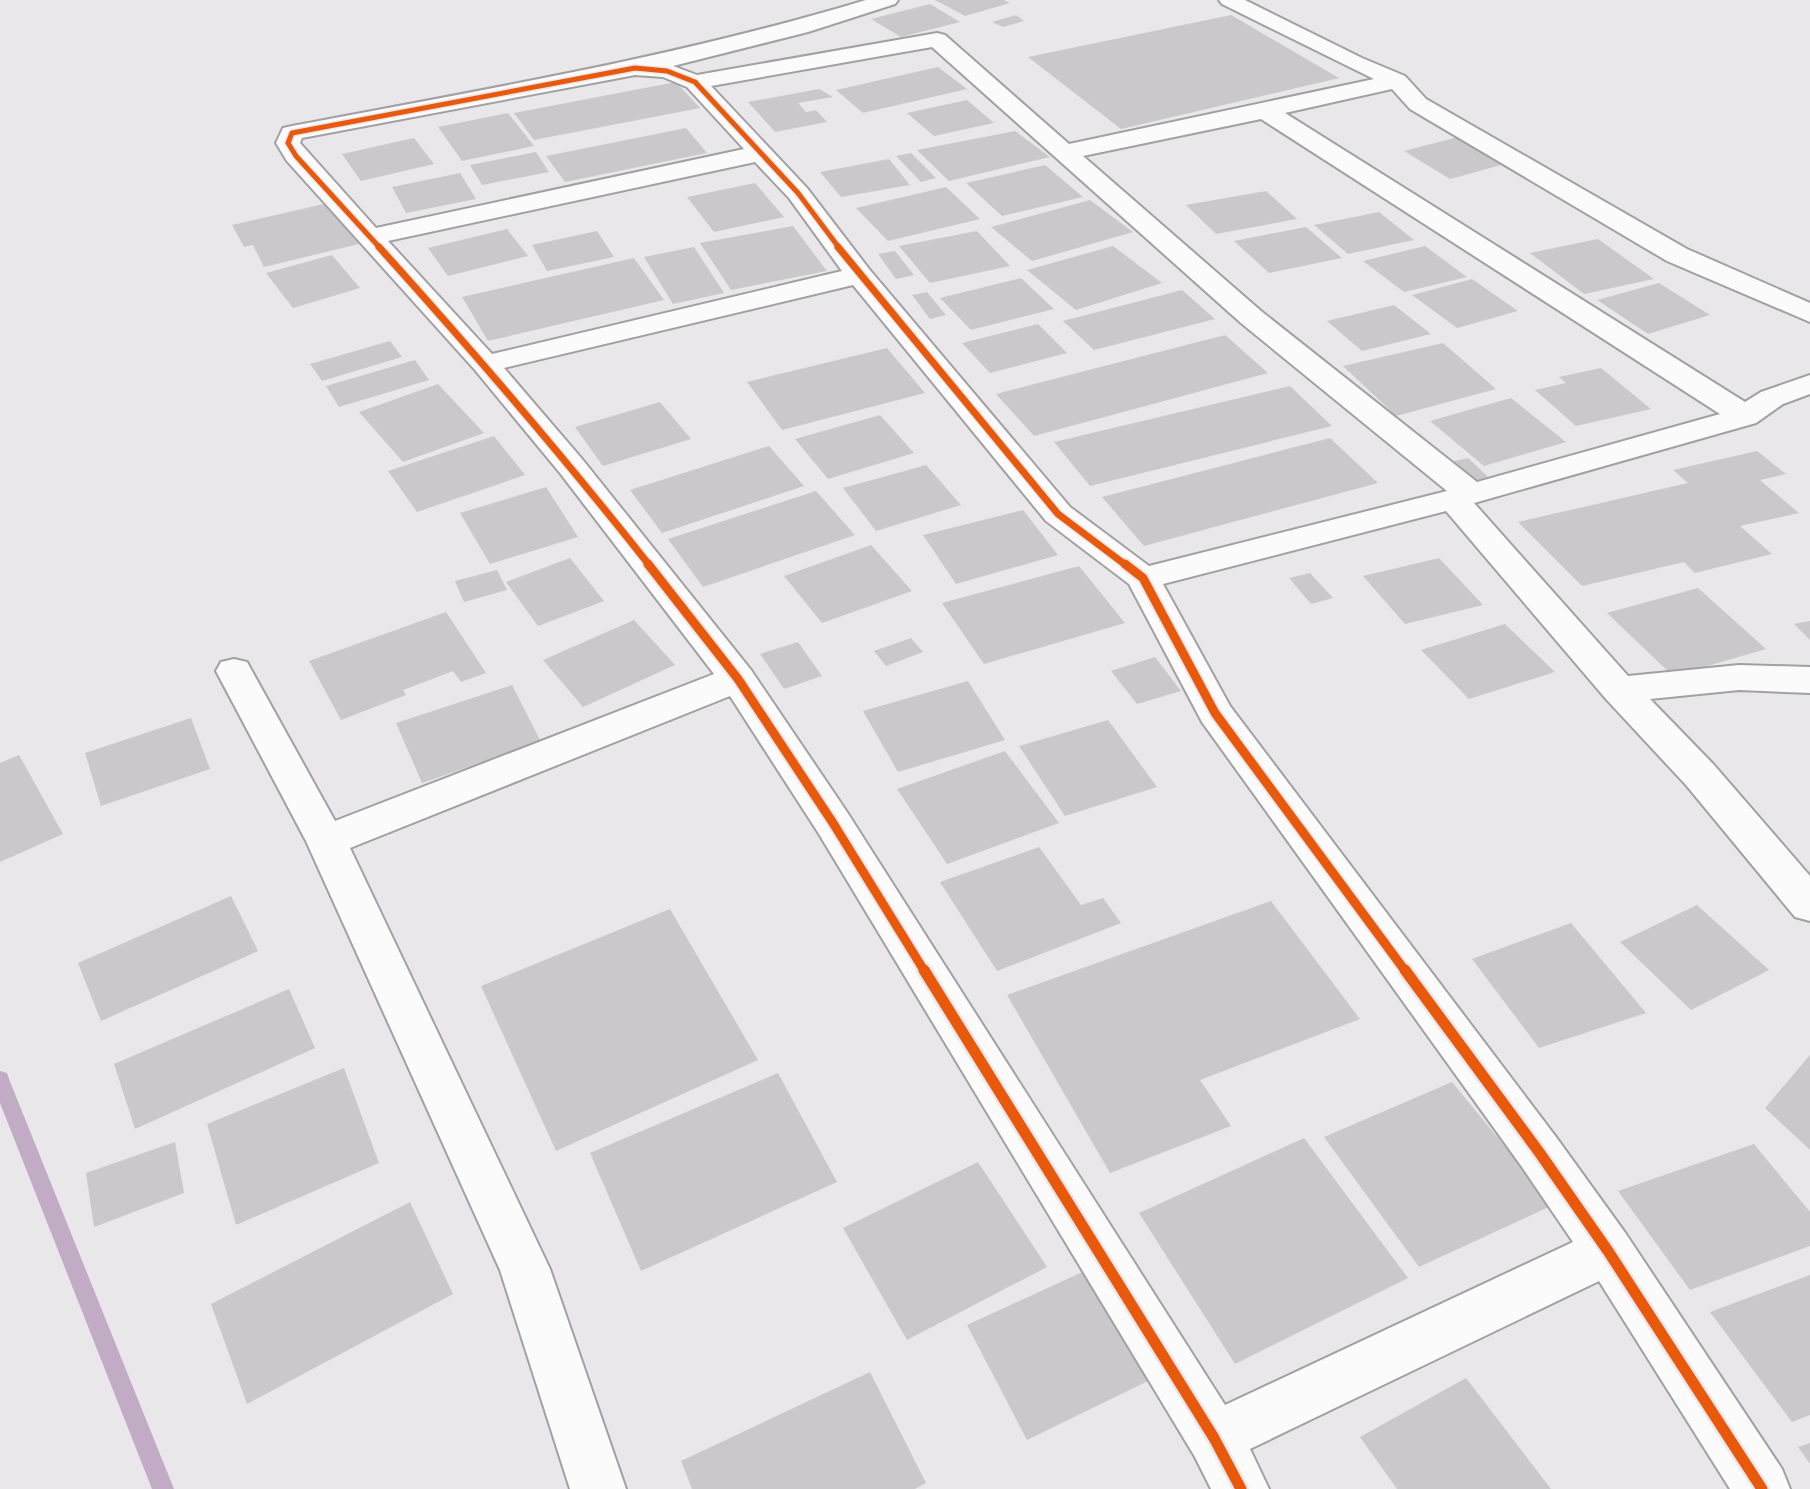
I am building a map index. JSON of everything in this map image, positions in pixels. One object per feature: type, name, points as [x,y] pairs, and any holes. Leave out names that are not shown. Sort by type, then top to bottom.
[{"type":"street","points":[[888,0],[800,27],[635,68],[292,133],[288,143],[296,156],[485,364],[571,466],[738,679],[833,823],[1214,1438],[1241,1489]]},
{"type":"street","points":[[1229,0],[1354,63],[1397,81],[1418,104],[1676,255],[1810,313]]},
{"type":"street","points":[[695,82],[937,40],[1251,317],[1461,496],[1619,690],[1700,775],[1810,905]]},
{"type":"street","points":[[635,68],[667,71],[695,82],[799,193],[859,275],[1058,514],[1143,578],[1215,713],[1523,1130],[1608,1251],[1762,1489]]},
{"type":"street","points":[[1065,152],[1397,81]]},
{"type":"street","points":[[1265,111],[1745,416]]},
{"type":"street","points":[[369,237],[761,153]]},
{"type":"street","points":[[485,364],[859,275]]},
{"type":"street","points":[[1143,578],[1461,496],[1745,416],[1772,398],[1810,384]]},
{"type":"street","points":[[234,671],[326,841],[525,1269],[598,1489]]},
{"type":"street","points":[[326,841],[738,679]]},
{"type":"street","points":[[1619,690],[1712,679],[1810,680]]},
{"type":"street","points":[[1214,1438],[1608,1251]]},
{"type":"building","points":[[935,0],[1004,0],[1010,3],[965,16]]},
{"type":"building","points":[[930,4],[960,22],[901,37],[871,19]]},
{"type":"building","points":[[1016,15],[1024,21],[1003,27],[992,22]]},
{"type":"building","points":[[1231,15],[1339,78],[1121,129],[1028,57]]},
{"type":"building","points":[[938,67],[967,89],[863,113],[836,90]]},
{"type":"building","points":[[676,82],[700,108],[534,140],[514,113]]},
{"type":"building","points":[[819,89],[833,97],[798,103],[806,112],[816,110],[827,122],[775,132],[748,102]]},
{"type":"building","points":[[967,100],[994,123],[934,136],[907,113]]},
{"type":"building","points":[[508,113],[534,146],[462,161],[438,127]]},
{"type":"building","points":[[686,128],[707,153],[565,182],[546,156]]},
{"type":"building","points":[[1015,131],[1050,157],[949,181],[917,150]]},
{"type":"building","points":[[1458,137],[1505,164],[1450,179],[1404,151]]},
{"type":"building","points":[[414,138],[434,164],[361,181],[342,154]]},
{"type":"building","points":[[536,152],[549,172],[482,185],[470,165]]},
{"type":"building","points":[[911,153],[936,178],[921,182],[896,156]]},
{"type":"building","points":[[889,159],[910,185],[841,197],[820,172]]},
{"type":"building","points":[[1045,165],[1083,197],[1002,216],[966,183]]},
{"type":"building","points":[[460,173],[476,199],[406,213],[392,187]]},
{"type":"building","points":[[755,183],[784,217],[714,232],[687,197]]},
{"type":"building","points":[[946,187],[980,219],[888,241],[856,208]]},
{"type":"building","points":[[1266,191],[1297,219],[1216,234],[1186,205]]},
{"type":"building","points":[[1090,200],[1133,232],[1032,261],[991,227]]},
{"type":"building","points":[[328,203],[359,244],[264,267],[253,245],[244,247],[232,225]]},
{"type":"building","points":[[1379,212],[1414,240],[1348,254],[1314,225]]},
{"type":"building","points":[[793,226],[827,271],[731,290],[700,243]]},
{"type":"building","points":[[1306,227],[1342,258],[1269,273],[1234,241]]},
{"type":"building","points":[[507,229],[528,256],[448,276],[428,248]]},
{"type":"building","points":[[597,231],[614,257],[547,271],[532,245]]},
{"type":"building","points":[[977,231],[1010,266],[930,283],[899,246]]},
{"type":"building","points":[[1598,239],[1654,279],[1584,294],[1530,253]]},
{"type":"building","points":[[1113,246],[1162,283],[1076,310],[1027,270]]},
{"type":"building","points":[[1425,246],[1467,277],[1404,292],[1363,261]]},
{"type":"building","points":[[694,247],[724,293],[673,304],[644,257]]},
{"type":"building","points":[[895,251],[914,275],[896,279],[878,254]]},
{"type":"building","points":[[332,255],[360,288],[293,308],[266,273]]},
{"type":"building","points":[[634,258],[664,300],[488,341],[462,297]]},
{"type":"building","points":[[1021,278],[1054,309],[971,330],[940,298]]},
{"type":"building","points":[[1472,279],[1518,311],[1457,328],[1412,295]]},
{"type":"building","points":[[1659,283],[1710,315],[1648,334],[1597,300]]},
{"type":"building","points":[[1182,290],[1215,319],[1094,350],[1063,321]]},
{"type":"building","points":[[927,292],[946,315],[930,319],[912,295]]},
{"type":"building","points":[[1394,305],[1431,334],[1362,351],[1327,321]]},
{"type":"building","points":[[1038,324],[1067,353],[990,373],[962,343]]},
{"type":"building","points":[[1225,335],[1268,373],[1034,436],[996,394]]},
{"type":"building","points":[[390,341],[402,357],[322,381],[310,364]]},
{"type":"building","points":[[1443,343],[1496,389],[1396,416],[1343,366]]},
{"type":"building","points":[[887,348],[925,393],[782,430],[747,382]]},
{"type":"building","points":[[415,360],[429,380],[339,407],[326,386]]},
{"type":"building","points":[[1601,368],[1651,409],[1576,426],[1535,390],[1566,383],[1559,377]]},
{"type":"building","points":[[438,384],[484,433],[403,462],[359,412]]},
{"type":"building","points":[[1290,386],[1332,426],[1090,486],[1054,442]]},
{"type":"building","points":[[1511,398],[1566,442],[1484,466],[1430,421]]},
{"type":"building","points":[[660,402],[691,439],[603,466],[575,427]]},
{"type":"building","points":[[880,415],[914,453],[828,479],[795,439]]},
{"type":"building","points":[[494,436],[525,475],[417,512],[388,471]]},
{"type":"building","points":[[1330,438],[1378,483],[1144,546],[1102,497]]},
{"type":"building","points":[[769,446],[804,486],[662,533],[630,490]]},
{"type":"building","points":[[1757,451],[1786,474],[1760,480],[1799,513],[1740,526],[1772,554],[1695,573],[1684,562],[1582,586],[1518,522],[1688,483],[1673,470]]},
{"type":"building","points":[[1468,458],[1488,477],[1465,483],[1445,463]]},
{"type":"building","points":[[926,465],[961,505],[876,531],[843,488]]},
{"type":"building","points":[[546,487],[578,537],[490,564],[460,513]]},
{"type":"building","points":[[816,491],[855,535],[703,587],[668,539]]},
{"type":"building","points":[[1023,510],[1058,555],[956,584],[923,535]]},
{"type":"building","points":[[871,545],[912,591],[822,623],[784,576]]},
{"type":"building","points":[[570,558],[604,601],[538,626],[506,582]]},
{"type":"building","points":[[1439,558],[1483,605],[1405,624],[1363,576]]},
{"type":"building","points":[[1079,566],[1125,623],[984,664],[942,603]]},
{"type":"building","points":[[497,570],[507,590],[464,602],[455,581]]},
{"type":"building","points":[[1310,573],[1333,598],[1311,604],[1289,578]]},
{"type":"building","points":[[1698,588],[1766,649],[1673,676],[1607,613]]},
{"type":"building","points":[[446,612],[486,673],[461,682],[453,671],[403,690],[406,695],[341,720],[309,661]]},
{"type":"building","points":[[634,620],[675,665],[583,707],[543,660]]},
{"type":"building","points":[[1810,621],[1810,640],[1794,624]]},
{"type":"building","points":[[1505,624],[1555,672],[1469,699],[1421,650]]},
{"type":"building","points":[[911,638],[923,652],[886,666],[874,651]]},
{"type":"building","points":[[798,642],[822,676],[784,689],[760,654]]},
{"type":"building","points":[[1155,657],[1181,691],[1137,704],[1111,671]]},
{"type":"building","points":[[968,681],[1005,740],[898,772],[863,711]]},
{"type":"building","points":[[512,685],[541,742],[422,783],[396,723]]},
{"type":"building","points":[[191,718],[210,769],[101,806],[85,753]]},
{"type":"building","points":[[1108,720],[1157,787],[1065,816],[1019,746]]},
{"type":"building","points":[[1005,751],[1059,823],[947,864],[897,789]]},
{"type":"building","points":[[19,755],[63,834],[0,862],[0,763]]},
{"type":"building","points":[[1039,847],[1081,905],[1103,898],[1121,923],[997,971],[940,882]]},
{"type":"building","points":[[231,896],[258,951],[101,1021],[78,963]]},
{"type":"building","points":[[1271,901],[1360,1019],[1200,1080],[1231,1126],[1110,1173],[1007,995]]},
{"type":"building","points":[[1697,905],[1769,970],[1691,1010],[1620,942]]},
{"type":"building","points":[[670,909],[758,1060],[556,1151],[481,986]]},
{"type":"building","points":[[1571,923],[1646,1013],[1539,1048],[1472,959]]},
{"type":"building","points":[[289,989],[315,1048],[135,1129],[114,1064]]},
{"type":"building","points":[[1810,1055],[1810,1150],[1765,1108]]},
{"type":"building","points":[[344,1068],[379,1163],[236,1225],[207,1124]]},
{"type":"building","points":[[778,1073],[837,1182],[641,1271],[590,1153]]},
{"type":"building","points":[[1452,1082],[1553,1205],[1419,1267],[1324,1137]]},
{"type":"building","points":[[1304,1138],[1408,1278],[1235,1364],[1139,1213]]},
{"type":"building","points":[[175,1142],[184,1193],[94,1227],[86,1173]]},
{"type":"building","points":[[1754,1144],[1810,1212],[1810,1246],[1690,1290],[1618,1191]]},
{"type":"building","points":[[978,1162],[1047,1267],[907,1340],[843,1228]]},
{"type":"building","points":[[410,1202],[453,1294],[247,1404],[211,1304]]},
{"type":"building","points":[[1089,1269],[1154,1378],[1027,1440],[967,1325]]},
{"type":"building","points":[[1810,1275],[1810,1415],[1792,1422],[1710,1312]]},
{"type":"building","points":[[870,1372],[926,1483],[915,1489],[692,1489],[681,1461]]},
{"type":"building","points":[[1466,1378],[1551,1489],[1397,1489],[1360,1437]]},
{"type":"building","points":[[1810,1443],[1810,1464],[1798,1447]]},
{"type":"waterway","points":[[0,1079],[163,1489]]},
{"type":"cycle path","points":[[1241,1489],[1214,1438],[833,823],[738,679],[571,466],[485,364],[296,156],[288,143],[292,133],[635,68],[667,71],[695,82],[798,193],[859,275],[1058,514],[1143,578],[1215,713],[1539,1152],[1608,1251],[1762,1489]]}]
